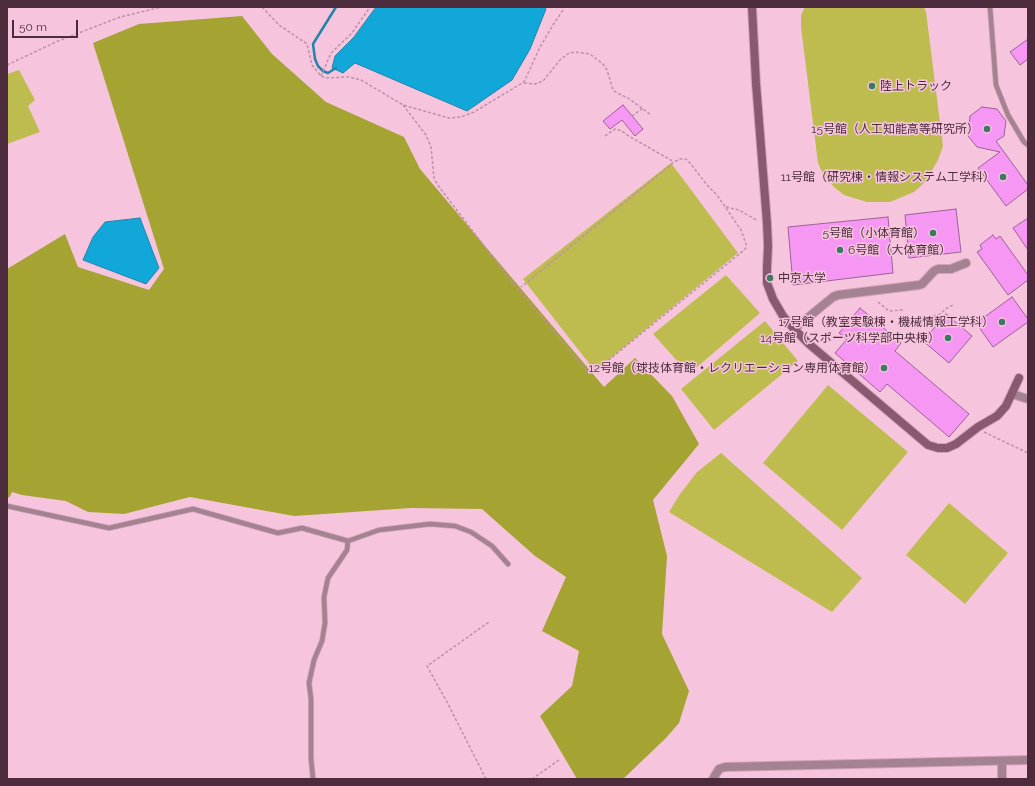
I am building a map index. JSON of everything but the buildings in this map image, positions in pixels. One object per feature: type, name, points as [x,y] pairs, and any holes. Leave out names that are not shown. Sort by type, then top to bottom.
[{"type":"street","points":[[752,7],[767,223],[767,283],[773,299],[783,316],[815,350],[928,445],[938,448],[947,448],[956,444],[978,427],[997,416],[1006,406],[1019,378]]},
{"type":"street","points":[[794,329],[833,297],[838,295],[919,285],[938,269],[951,269],[966,263]]},
{"type":"street","points":[[1012,394],[1028,399]]},
{"type":"street","points":[[712,779],[719,769],[725,767],[1028,760]]},
{"type":"street","points":[[1002,761],[1002,779]]},
{"type":"lane","points":[[990,7],[996,85],[1008,115],[1024,142],[1028,145]]},
{"type":"lane","points":[[7,506],[109,528],[193,509],[278,533],[302,528],[317,534],[348,541],[379,530],[430,524],[455,526],[471,532],[492,546],[508,564]]},
{"type":"lane","points":[[313,779],[311,758],[311,699],[309,683],[314,660],[322,642],[325,624],[324,597],[328,578],[347,550],[348,541]]},
{"type":"path","points":[[7,65],[58,42],[120,17],[162,7]]},
{"type":"path","points":[[262,7],[279,25],[306,44],[312,65],[321,76],[326,78],[349,76],[361,80],[403,105],[450,118],[461,117],[474,112],[523,83],[527,78],[540,47],[552,25],[563,10],[563,7]]},
{"type":"path","points":[[321,76],[331,53],[352,33],[370,7]]},
{"type":"path","points":[[523,83],[540,83],[565,55],[569,53],[583,53],[597,58],[603,64],[613,90],[628,98],[651,115]]},
{"type":"path","points":[[403,105],[426,135],[431,147],[434,178],[437,184],[507,276],[589,373],[594,372],[746,248],[745,238],[717,195],[706,185],[686,159],[680,159],[674,162],[521,287]]},
{"type":"path","points":[[632,116],[643,108]]},
{"type":"path","points":[[605,136],[616,129],[622,131],[674,162]]},
{"type":"path","points":[[726,207],[739,210],[759,222],[767,223]]},
{"type":"path","points":[[878,302],[889,311],[904,310]]},
{"type":"path","points":[[933,316],[940,314],[953,305]]},
{"type":"path","points":[[924,316],[928,319]]},
{"type":"path","points":[[978,427],[986,434],[1028,453]]},
{"type":"path","points":[[486,779],[427,666],[489,622]]},
{"type":"path","points":[[532,779],[559,760]]},
{"type":"shaded area","name":"陸上トラック","points":[[805,7],[924,7],[926,12],[943,146],[938,160],[931,172],[923,184],[914,192],[890,202],[867,202],[844,195],[824,176],[818,163],[801,27],[801,15]]},
{"type":"shaded area","points":[[242,16],[272,54],[326,102],[404,137],[420,169],[604,387],[635,358],[672,396],[699,444],[653,500],[667,556],[662,634],[689,691],[679,723],[666,738],[623,779],[577,779],[540,716],[572,686],[579,651],[542,631],[566,577],[535,556],[482,509],[411,508],[294,516],[190,497],[124,514],[88,512],[66,501],[22,495],[12,492],[9,498],[7,496],[7,269],[65,234],[78,267],[149,290],[164,269],[93,43],[139,24]]},
{"type":"shaded area","points":[[19,70],[35,100],[28,106],[40,132],[7,144],[7,74]]},
{"type":"shaded area","points":[[671,163],[738,253],[595,371],[523,279]]},
{"type":"shaded area","points":[[726,275],[760,313],[689,374],[653,334]]},
{"type":"shaded area","points":[[765,321],[798,361],[714,430],[681,389]]},
{"type":"shaded area","points":[[828,385],[908,452],[842,530],[763,463]]},
{"type":"shaded area","points":[[721,453],[862,578],[832,612],[669,512],[680,494],[697,472]]},
{"type":"shaded area","points":[[949,503],[1008,553],[965,604],[906,555]]},
{"type":"water","points":[[376,7],[544,7],[546,9],[530,49],[512,80],[467,111],[355,63],[343,73],[332,68],[335,56],[354,37]]},
{"type":"water","points":[[140,218],[159,268],[146,284],[83,260],[93,237],[105,222]]},
{"type":"waterway","points":[[336,7],[313,44],[315,59],[318,66],[323,71],[328,73],[336,68]]},
{"type":"place","name":"陸上トラック","points":[[872,86]]},
{"type":"place","name":"15号館（人工知能高等研究所）","points":[[987,129]]},
{"type":"place","name":"11号館（研究棟・情報システム工学科）","points":[[1003,177]]},
{"type":"place","name":"5号館（小体育館）","points":[[933,233]]},
{"type":"place","name":"6号館（大体育館）","points":[[840,250]]},
{"type":"place","name":"中京大学","points":[[770,278]]},
{"type":"place","name":"17号館（教室実験棟・機械情報工学科）","points":[[1002,322]]},
{"type":"place","name":"14号館（スポーツ科学部中央棟）","points":[[948,338]]},
{"type":"place","name":"12号館（球技体育館・レクリエーション専用体育館）","points":[[884,368]]}]
